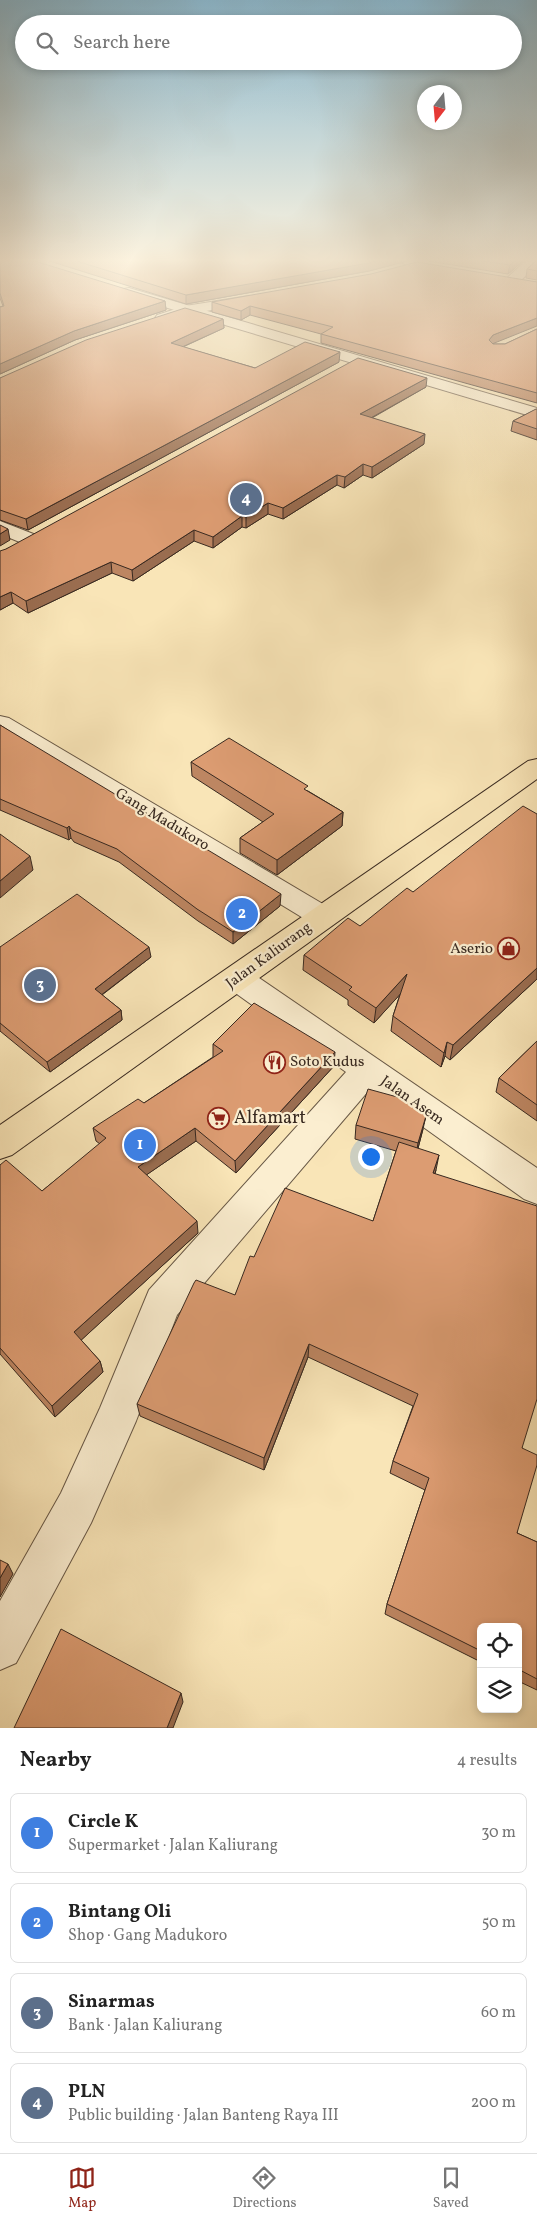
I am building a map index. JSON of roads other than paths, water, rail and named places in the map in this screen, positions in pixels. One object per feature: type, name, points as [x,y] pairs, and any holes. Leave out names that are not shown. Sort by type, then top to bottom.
[{"type":"main road","name":"Jalan Kaliurang","points":[[0,1144],[537,768]]},
{"type":"street","points":[[290,340],[537,413]]},
{"type":"street","points":[[339,369],[358,359]]},
{"type":"street","points":[[0,526],[37,535],[7,552]]},
{"type":"street","name":"Gang Madukoro","points":[[0,723],[323,917]]},
{"type":"street","name":"Jalan Asem","points":[[238,979],[537,1188]]},
{"type":"street","points":[[0,1646],[76,1508],[116,1421],[162,1303],[366,1070]]},
{"type":"place","name":"PLN","points":[[246,499]]},
{"type":"place","name":"Bintang Oli","points":[[242,914]]},
{"type":"place","name":"Aserio","points":[[509,949]]},
{"type":"place","name":"Sinarmas","points":[[40,985]]},
{"type":"place","name":"Soto Kudus","points":[[274,1062]]},
{"type":"place","name":"Alfamart","points":[[218,1118]]},
{"type":"place","name":"Circle K","points":[[140,1145]]}]
